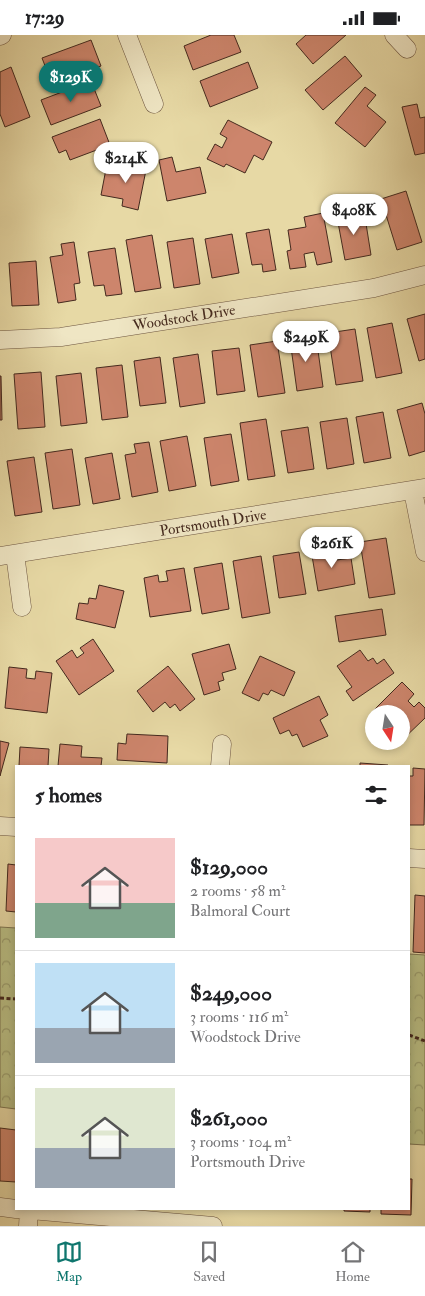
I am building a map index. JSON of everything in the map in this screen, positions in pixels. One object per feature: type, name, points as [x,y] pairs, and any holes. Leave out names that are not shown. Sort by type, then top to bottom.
[{"type":"street","points":[[127,35],[154,104]]},
{"type":"street","points":[[394,35],[407,49]]},
{"type":"street","name":"Woodstock Drive","points":[[0,340],[61,337],[374,288],[425,275]]},
{"type":"street","points":[[419,490],[425,553]]},
{"type":"street","name":"Portsmouth Drive","points":[[8,555],[419,490]]},
{"type":"street","points":[[8,555],[22,607]]},
{"type":"street","points":[[220,765],[222,744]]},
{"type":"street","points":[[0,826],[15,827]]},
{"type":"street","points":[[410,858],[425,859]]},
{"type":"street","points":[[0,1207],[23,1213],[212,1226]]},
{"type":"path","points":[[0,998],[15,999]]},
{"type":"path","points":[[410,1035],[425,1041]]},
{"type":"green space","points":[[0,927],[15,928],[15,1109],[0,1107]]},
{"type":"green space","points":[[410,954],[425,955],[425,1145],[410,1144]]},
{"type":"building","points":[[211,35],[234,35],[241,52],[193,70],[184,46]]},
{"type":"building","points":[[306,35],[346,35],[313,64],[296,44]]},
{"type":"building","points":[[91,40],[101,66],[52,84],[42,58]]},
{"type":"building","points":[[345,56],[362,76],[323,110],[305,90]]},
{"type":"building","points":[[248,62],[258,88],[210,107],[200,81]]},
{"type":"building","points":[[11,67],[30,117],[5,127],[0,114],[0,72]]},
{"type":"building","points":[[91,81],[101,106],[51,125],[41,100]]},
{"type":"building","points":[[365,87],[376,95],[367,106],[386,122],[365,147],[335,123]]},
{"type":"building","points":[[417,104],[420,118],[425,117],[425,153],[415,155],[402,107]]},
{"type":"building","points":[[100,119],[110,145],[70,160],[66,150],[59,153],[52,137]]},
{"type":"building","points":[[228,120],[272,142],[263,160],[254,155],[245,173],[226,164],[224,167],[207,159],[215,144],[222,148],[227,138],[220,134]]},
{"type":"building","points":[[133,157],[148,160],[138,210],[122,206],[123,199],[101,195],[106,169],[130,173]]},
{"type":"building","points":[[172,157],[176,172],[200,167],[206,193],[167,201],[159,160]]},
{"type":"building","points":[[406,191],[422,242],[397,250],[381,199]]},
{"type":"building","points":[[364,211],[371,255],[345,260],[337,217]]},
{"type":"building","points":[[323,213],[332,262],[317,265],[314,252],[304,254],[306,267],[290,269],[287,251],[291,250],[288,230],[306,227],[304,217]]},
{"type":"building","points":[[269,229],[276,270],[263,272],[262,264],[252,265],[246,233]]},
{"type":"building","points":[[232,234],[239,273],[212,278],[205,239]]},
{"type":"building","points":[[152,235],[161,288],[135,292],[126,240]]},
{"type":"building","points":[[193,238],[200,284],[174,288],[167,242]]},
{"type":"building","points":[[74,242],[80,283],[74,284],[76,300],[58,303],[50,257],[63,255],[61,244]]},
{"type":"building","points":[[115,248],[122,294],[106,296],[104,285],[94,286],[88,252]]},
{"type":"building","points":[[36,261],[39,305],[12,306],[9,263]]},
{"type":"building","points":[[425,314],[425,359],[419,361],[407,319]]},
{"type":"building","points":[[392,323],[402,373],[376,378],[367,328]]},
{"type":"building","points":[[355,329],[363,381],[336,385],[328,333]]},
{"type":"building","points":[[316,336],[323,387],[297,391],[290,340]]},
{"type":"building","points":[[277,341],[285,393],[258,397],[250,345]]},
{"type":"building","points":[[239,348],[245,391],[217,395],[212,351]]},
{"type":"building","points":[[198,354],[205,403],[180,407],[173,358]]},
{"type":"building","points":[[160,357],[166,403],[140,406],[134,361]]},
{"type":"building","points":[[122,365],[128,417],[102,420],[96,368]]},
{"type":"building","points":[[41,372],[45,427],[18,429],[14,374]]},
{"type":"building","points":[[81,373],[87,423],[61,426],[56,376]]},
{"type":"building","points":[[1,376],[2,420],[0,420]]},
{"type":"building","points":[[422,403],[425,414],[425,451],[409,456],[397,410]]},
{"type":"building","points":[[383,412],[391,458],[364,463],[356,417]]},
{"type":"building","points":[[347,418],[354,464],[327,469],[320,422]]},
{"type":"building","points":[[266,419],[275,476],[248,480],[240,423]]},
{"type":"building","points":[[308,427],[314,469],[288,473],[281,431]]},
{"type":"building","points":[[231,434],[239,481],[211,486],[204,438]]},
{"type":"building","points":[[187,436],[196,486],[169,491],[160,441]]},
{"type":"building","points":[[149,442],[158,492],[132,497],[125,455],[136,453],[134,444]]},
{"type":"building","points":[[72,449],[80,505],[53,509],[45,453]]},
{"type":"building","points":[[112,453],[120,499],[93,504],[85,458]]},
{"type":"building","points":[[34,457],[42,512],[15,516],[7,461]]},
{"type":"building","points":[[386,538],[395,594],[369,598],[360,542]]},
{"type":"building","points":[[335,546],[337,560],[351,558],[355,584],[318,591],[311,550]]},
{"type":"building","points":[[299,552],[306,594],[279,598],[273,556]]},
{"type":"building","points":[[261,556],[270,613],[242,618],[233,561]]},
{"type":"building","points":[[222,563],[229,609],[202,614],[194,568]]},
{"type":"building","points":[[184,568],[191,611],[150,617],[144,578],[158,575],[159,582],[168,581],[166,571]]},
{"type":"building","points":[[99,585],[124,591],[115,628],[76,619],[79,603],[88,604],[89,598],[96,599]]},
{"type":"building","points":[[382,609],[386,635],[339,642],[335,616]]},
{"type":"building","points":[[93,639],[114,671],[79,695],[56,661],[72,650],[77,658],[84,653],[80,648]]},
{"type":"building","points":[[229,644],[236,669],[222,673],[224,680],[218,682],[220,690],[204,695],[192,654]]},
{"type":"building","points":[[360,650],[368,661],[373,658],[377,664],[384,659],[394,673],[353,701],[346,691],[352,687],[337,666]]},
{"type":"building","points":[[260,656],[295,672],[284,696],[271,690],[268,695],[263,693],[259,701],[242,693]]},
{"type":"building","points":[[168,666],[195,699],[180,711],[175,704],[170,708],[165,702],[153,712],[137,691]]},
{"type":"building","points":[[9,667],[27,669],[26,678],[35,679],[36,671],[52,673],[47,713],[5,708]]},
{"type":"building","points":[[402,682],[414,694],[408,701],[414,707],[419,702],[425,708],[425,718],[410,732],[410,705],[379,705]]},
{"type":"building","points":[[319,696],[328,715],[320,720],[328,736],[303,747],[297,734],[292,736],[289,730],[280,734],[273,718]]},
{"type":"building","points":[[127,734],[168,736],[167,763],[117,760],[118,743],[126,744]]},
{"type":"building","points":[[0,741],[9,743],[0,776]]},
{"type":"building","points":[[60,744],[82,746],[81,757],[102,758],[101,765],[58,765]]},
{"type":"building","points":[[20,747],[49,749],[48,765],[19,765]]},
{"type":"building","points":[[360,763],[388,765],[360,765]]},
{"type":"building","points":[[413,768],[425,769],[424,825],[410,825],[410,776],[413,776]]},
{"type":"building","points":[[8,864],[15,865],[15,912],[6,911]]},
{"type":"building","points":[[415,895],[425,896],[425,953],[413,952]]},
{"type":"building","points":[[0,1128],[15,1130],[15,1182],[0,1181]]},
{"type":"building","points":[[410,1179],[412,1179],[411,1215],[381,1214],[381,1210],[410,1210]]},
{"type":"building","points":[[370,1210],[370,1212],[344,1211]]}]
